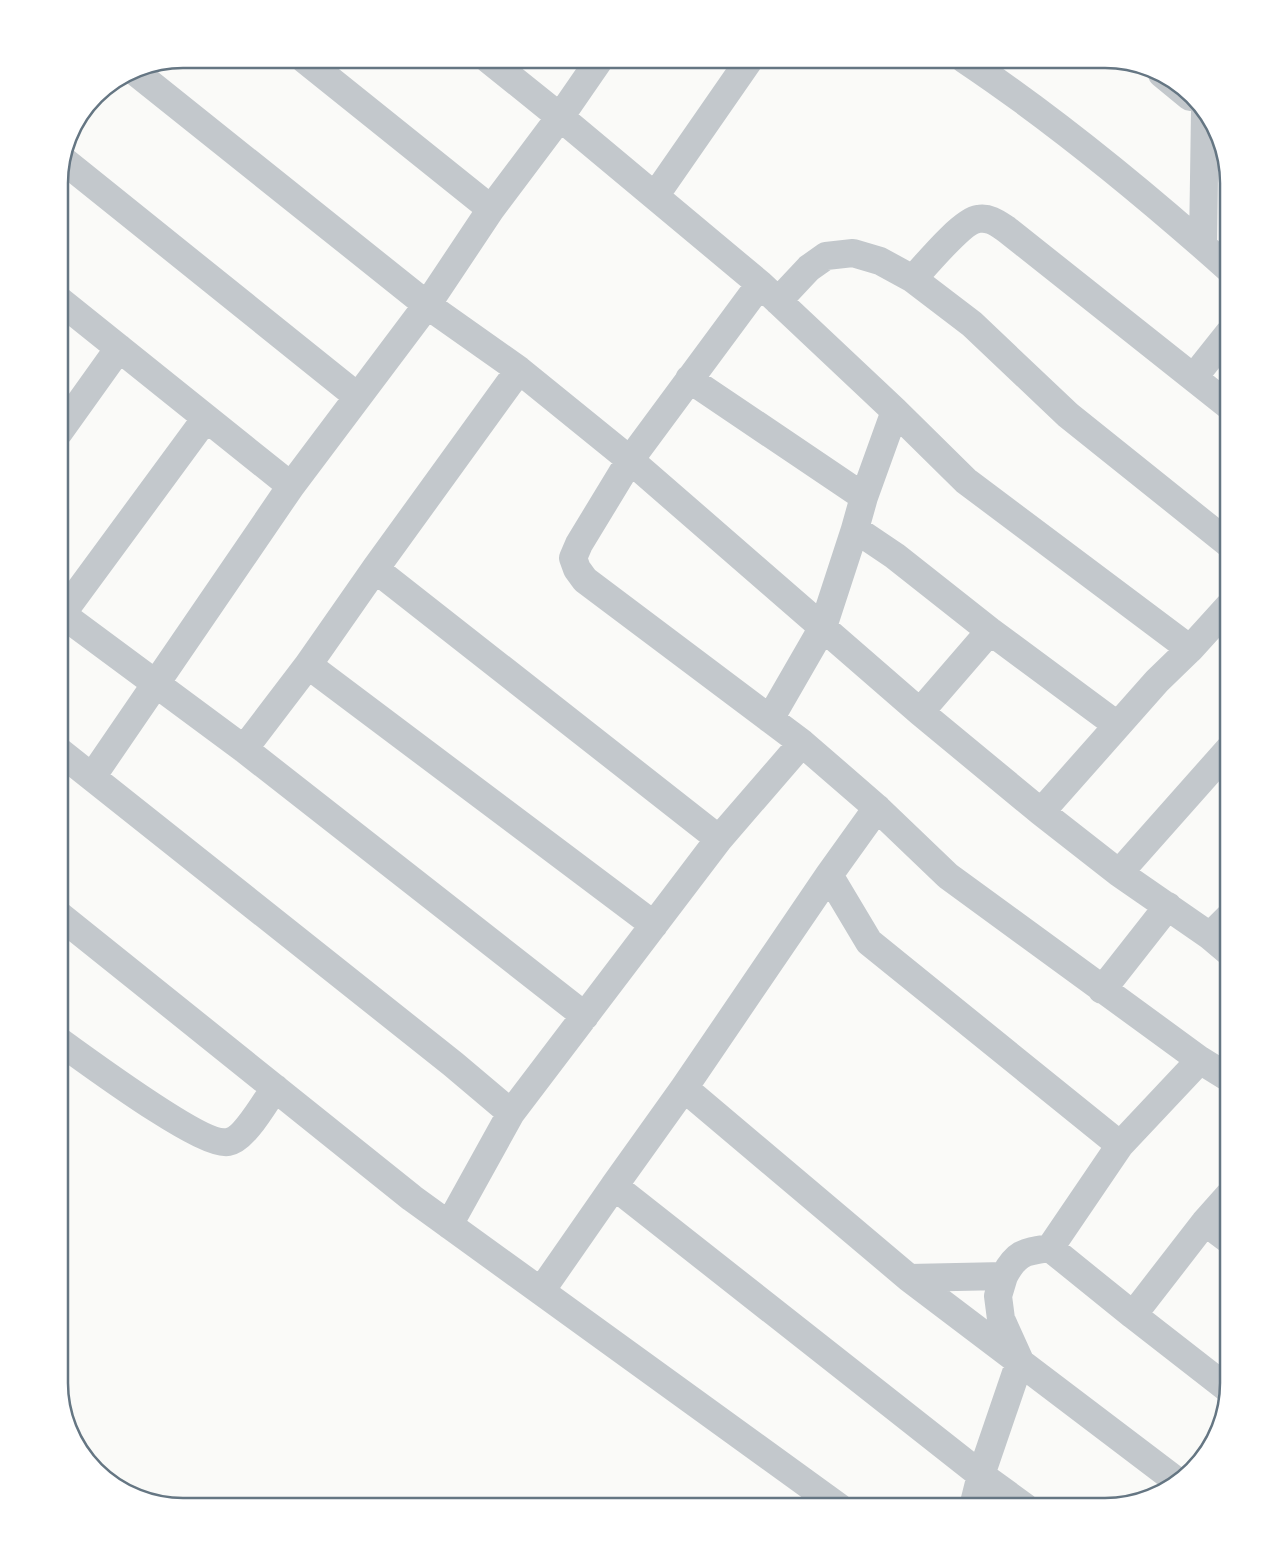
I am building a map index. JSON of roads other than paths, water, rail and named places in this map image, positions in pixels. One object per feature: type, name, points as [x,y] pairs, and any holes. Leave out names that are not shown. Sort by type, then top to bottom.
[{"type":"street","points":[[315,68],[491,209]]},
{"type":"street","points":[[499,68],[769,292],[966,481],[1190,649]]},
{"type":"street","points":[[92,777],[291,486],[427,305],[491,209],[560,117],[594,68]]},
{"type":"street","points":[[654,196],[744,68]]},
{"type":"street","points":[[977,68],[1072,136],[1220,261]]},
{"type":"street","points":[[140,76],[427,305],[519,370],[630,460],[920,712],[1041,812],[1119,873],[1168,906],[1220,933]]},
{"type":"street","points":[[1203,245],[1206,127]]},
{"type":"street","points":[[69,165],[358,397]]},
{"type":"street","points":[[913,279],[964,226],[977,219],[991,219],[1220,399]]},
{"type":"street","points":[[1220,537],[1068,415],[972,324],[913,279],[880,261],[852,254],[826,256],[769,292],[688,379],[630,460],[579,544],[573,558],[577,569],[585,580],[802,743],[877,808],[948,876],[1102,990],[1220,1072]]},
{"type":"street","points":[[68,307],[291,486]]},
{"type":"street","points":[[1194,377],[1220,344]]},
{"type":"street","points":[[68,419],[119,348]]},
{"type":"street","points":[[244,749],[308,665],[519,370]]},
{"type":"street","points":[[688,379],[864,497]]},
{"type":"street","points":[[770,719],[823,627],[864,497],[895,411]]},
{"type":"street","points":[[68,604],[206,418]]},
{"type":"street","points":[[855,529],[895,556],[990,631],[1117,725]]},
{"type":"street","points":[[375,570],[720,839]]},
{"type":"street","points":[[1041,812],[1117,725],[1220,616]]},
{"type":"street","points":[[68,621],[244,749],[585,1016]]},
{"type":"street","points":[[920,712],[990,631]]},
{"type":"street","points":[[308,665],[654,925]]},
{"type":"street","points":[[449,1225],[511,1113],[720,839],[802,743]]},
{"type":"street","points":[[68,758],[445,1058],[511,1113]]},
{"type":"street","points":[[1119,873],[1220,759]]},
{"type":"street","points":[[541,1291],[877,808]]},
{"type":"street","points":[[829,875],[870,942],[1120,1145]]},
{"type":"street","points":[[1102,990],[1168,906]]},
{"type":"street","points":[[68,922],[412,1198],[827,1498]]},
{"type":"street","points":[[68,1047],[191,1131],[216,1142],[229,1142],[242,1135],[275,1088]]},
{"type":"street","points":[[975,1498],[981,1475],[1020,1361],[1001,1319],[998,1296],[1004,1276],[1011,1263],[1026,1252],[1050,1248],[1120,1145],[1200,1060]]},
{"type":"street","points":[[684,1088],[909,1278],[1172,1477]]},
{"type":"street","points":[[614,1186],[1013,1498]]},
{"type":"street","points":[[1133,1315],[1220,1205]]},
{"type":"street","points":[[1205,1222],[1220,1233]]},
{"type":"street","points":[[1050,1248],[1220,1382]]},
{"type":"street","points":[[909,1278],[1004,1276]]}]
